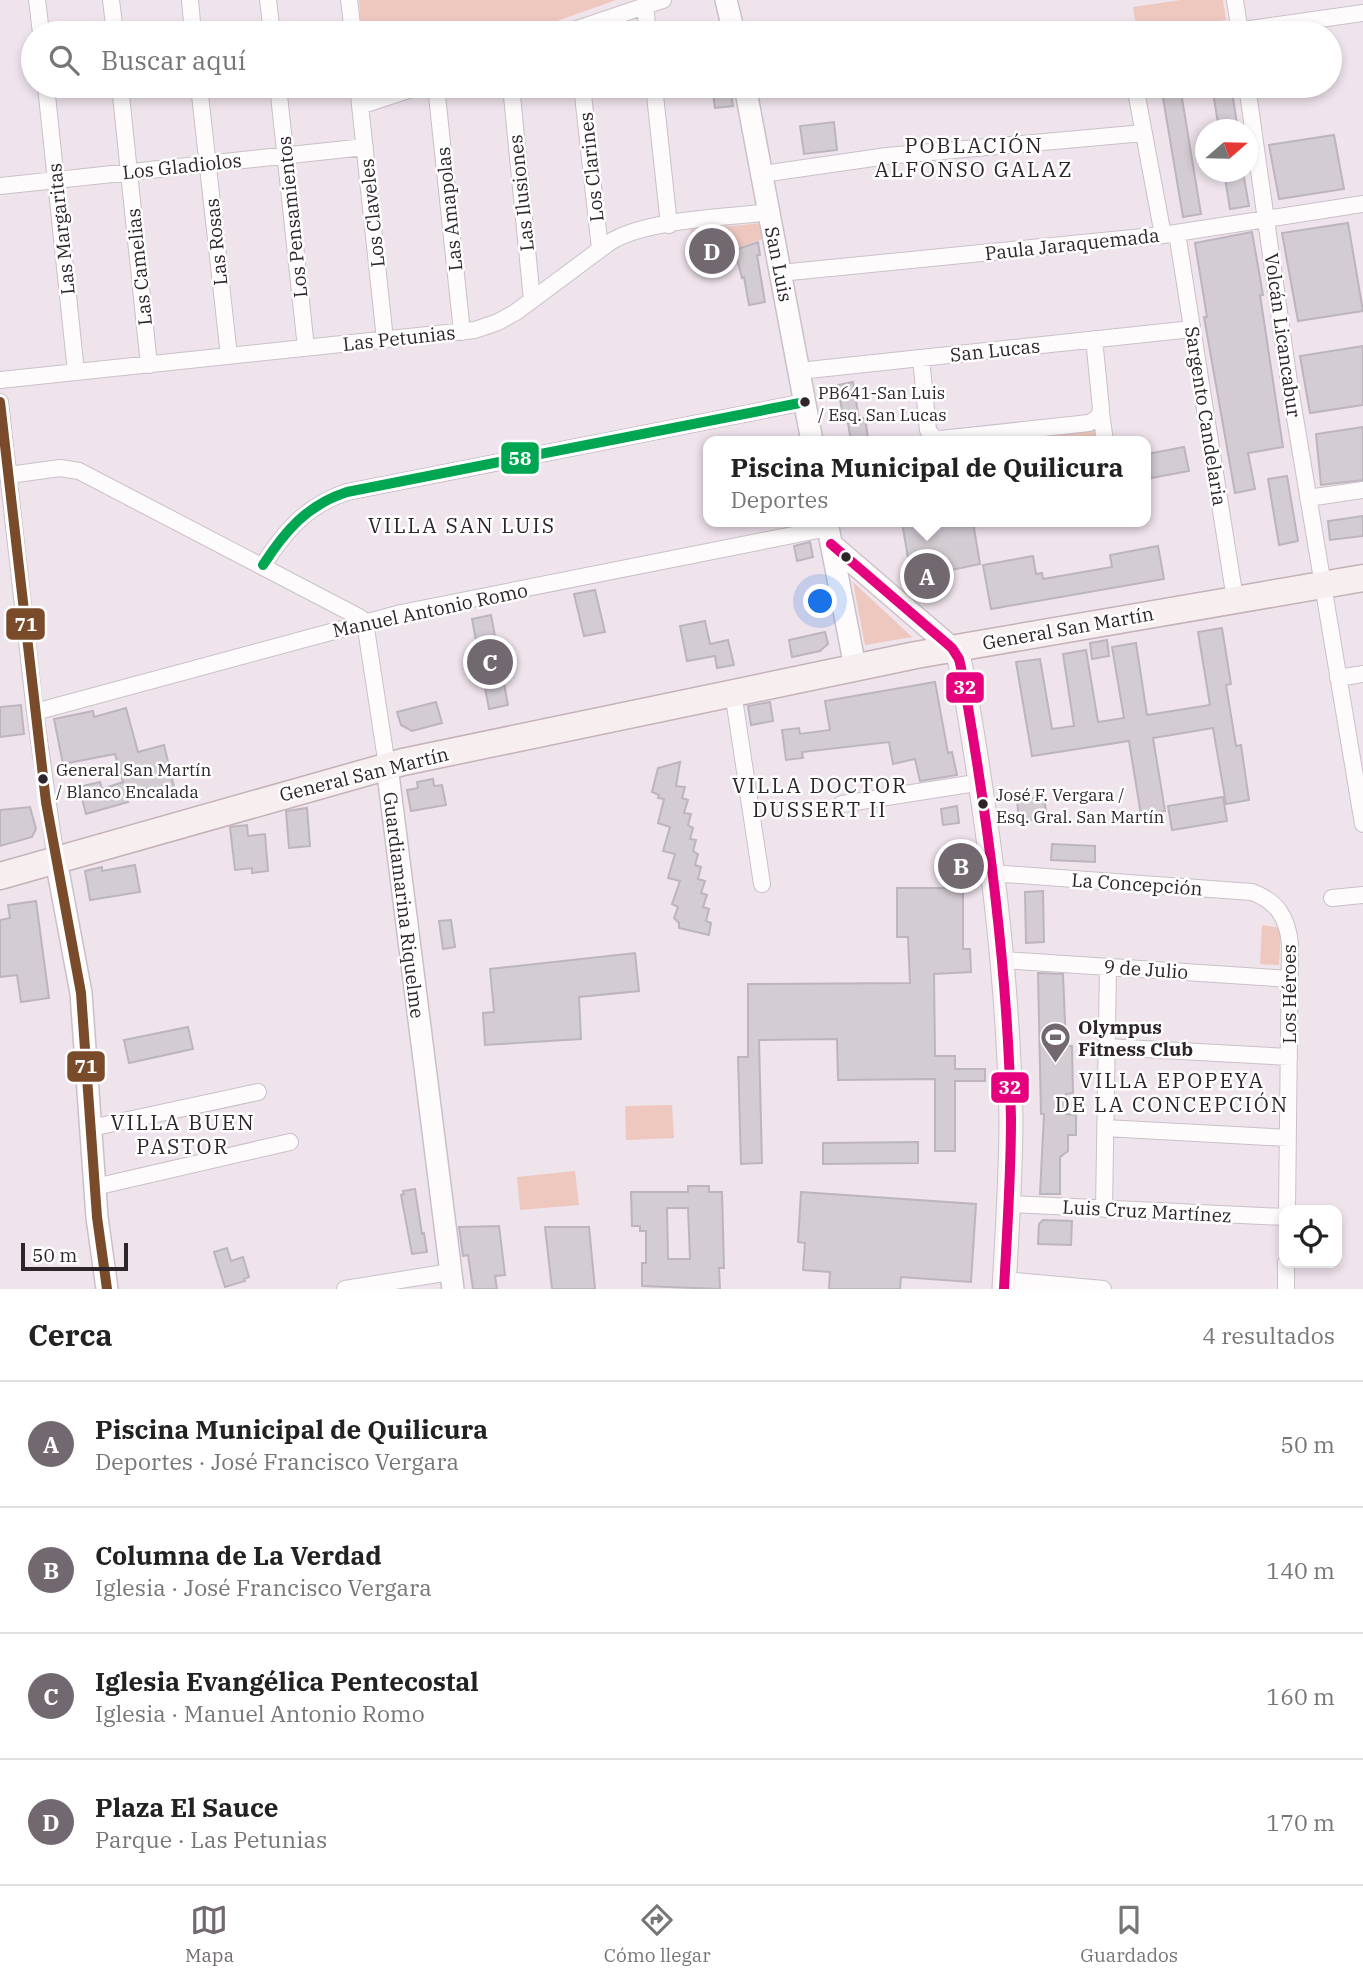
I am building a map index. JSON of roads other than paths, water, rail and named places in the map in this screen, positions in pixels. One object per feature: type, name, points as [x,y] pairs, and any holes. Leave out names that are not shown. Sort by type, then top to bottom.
[{"type":"main road","name":"General San Martín","points":[[0,876],[387,766],[733,691],[952,648],[1363,578]]},
{"type":"main road","points":[[952,648],[962,671],[982,782],[1003,960],[1011,1119],[1004,1284]]},
{"type":"street","points":[[37,0],[40,21]]},
{"type":"street","points":[[111,0],[114,21]]},
{"type":"street","points":[[190,0],[192,21]]},
{"type":"street","points":[[268,0],[271,21]]},
{"type":"street","points":[[349,0],[352,21]]},
{"type":"street","points":[[603,21],[663,0]]},
{"type":"street","points":[[726,0],[731,21]]},
{"type":"street","points":[[1235,0],[1238,21]]},
{"type":"street","points":[[645,6],[647,21]]},
{"type":"street","points":[[1307,21],[1362,12]]},
{"type":"street","name":"Las Margaritas","points":[[47,98],[76,372]]},
{"type":"street","name":"Las Camelias","points":[[121,98],[149,365]]},
{"type":"street","name":"Las Rosas","points":[[200,98],[229,356]]},
{"type":"street","name":"Los Pensamientos","points":[[279,98],[306,348]]},
{"type":"street","name":"Los Claveles","points":[[359,98],[385,340]]},
{"type":"street","points":[[360,106],[384,98]]},
{"type":"street","name":"Las Amapolas","points":[[437,98],[461,332]]},
{"type":"street","name":"Las Ilusiones","points":[[512,98],[532,300]]},
{"type":"street","name":"Los Clarines","points":[[583,98],[600,249]]},
{"type":"street","points":[[655,98],[669,225]]},
{"type":"street","name":"San Luis","points":[[753,98],[762,174],[811,436]]},
{"type":"street","name":"Sargento Candelaria","points":[[1137,98],[1192,329],[1235,599]]},
{"type":"street","name":"Volcán Licancabur","points":[[1249,98],[1322,584],[1338,678],[1357,751],[1363,824]]},
{"type":"street","points":[[762,174],[887,156],[1144,132]]},
{"type":"street","name":"Los Gladiolos","points":[[0,186],[365,147]]},
{"type":"street","name":"Paula Jaraquemada","points":[[780,273],[1170,234],[1363,204]]},
{"type":"street","name":"Las Petunias","points":[[0,380],[461,332],[498,322],[628,232],[769,212]]},
{"type":"street","name":"San Lucas","points":[[799,371],[1192,329]]},
{"type":"street","points":[[1094,340],[1104,436]]},
{"type":"street","points":[[921,358],[930,436]]},
{"type":"street","points":[[0,402],[35,712],[56,860],[81,993],[94,1186],[107,1289]]},
{"type":"street","points":[[263,565],[289,529],[304,514],[323,501],[346,492],[804,402]]},
{"type":"street","points":[[970,436],[1075,425],[1093,422],[1100,415]]},
{"type":"street","points":[[9,475],[60,468],[79,471],[351,611],[365,622]]},
{"type":"street","points":[[1308,498],[1363,490]]},
{"type":"street","points":[[829,531],[952,648]]},
{"type":"street","points":[[829,531],[855,667]]},
{"type":"street","name":"Manuel Antonio Romo","points":[[35,712],[365,622],[829,531]]},
{"type":"street","name":"Guardiamarina Riquelme","points":[[365,622],[387,766],[451,1281]]},
{"type":"street","points":[[1338,678],[1363,674]]},
{"type":"street","points":[[733,691],[762,884]]},
{"type":"street","points":[[842,804],[982,782]]},
{"type":"street","name":"La Concepción","points":[[992,873],[1252,892],[1277,906]]},
{"type":"street","points":[[1332,898],[1363,895]]},
{"type":"street","name":"Los Héroes","points":[[1277,906],[1290,935],[1287,1205]]},
{"type":"street","name":"9 de Julio","points":[[1003,960],[1290,979]]},
{"type":"street","points":[[1104,1209],[1108,967]]},
{"type":"street","points":[[1107,1048],[1289,1057]]},
{"type":"street","points":[[91,1128],[258,1092]]},
{"type":"street","points":[[1105,1128],[1288,1138]]},
{"type":"street","points":[[94,1186],[290,1142]]},
{"type":"street","name":"Luis Cruz Martínez","points":[[1009,1204],[1279,1217]]},
{"type":"street","points":[[1286,1268],[1286,1289]]},
{"type":"street","points":[[345,1289],[451,1281]]},
{"type":"street","points":[[1004,1284],[1103,1289]]},
{"type":"place","name":"Plaza El Sauce","points":[[712,251]]},
{"type":"place","name":"PB641-San Luis / Esq. San Lucas","points":[[805,402]]},
{"type":"place","name":"Piscina Municipal de Quilicura","points":[[927,576]]},
{"type":"place","name":"Iglesia Evangélica Pentecostal","points":[[490,662]]},
{"type":"place","name":"General San Martín / Blanco Encalada","points":[[43,779]]},
{"type":"place","name":"José F. Vergara / Esq. Gral. San Martín","points":[[983,804]]},
{"type":"place","name":"Columna de La Verdad","points":[[961,866]]},
{"type":"place","name":"Olympus Fitness Club","points":[[1055,1065]]},
{"type":"district","name":"POBLACIÓN ALFONSO GALAZ","points":[[974,158]]},
{"type":"district","name":"VILLA SAN LUIS","points":[[462,526]]},
{"type":"district","name":"VILLA DOCTOR DUSSERT II","points":[[820,798]]},
{"type":"district","name":"VILLA EPOPEYA DE LA CONCEPCIÓN","points":[[1172,1093]]},
{"type":"district","name":"VILLA BUEN PASTOR","points":[[183,1135]]}]
